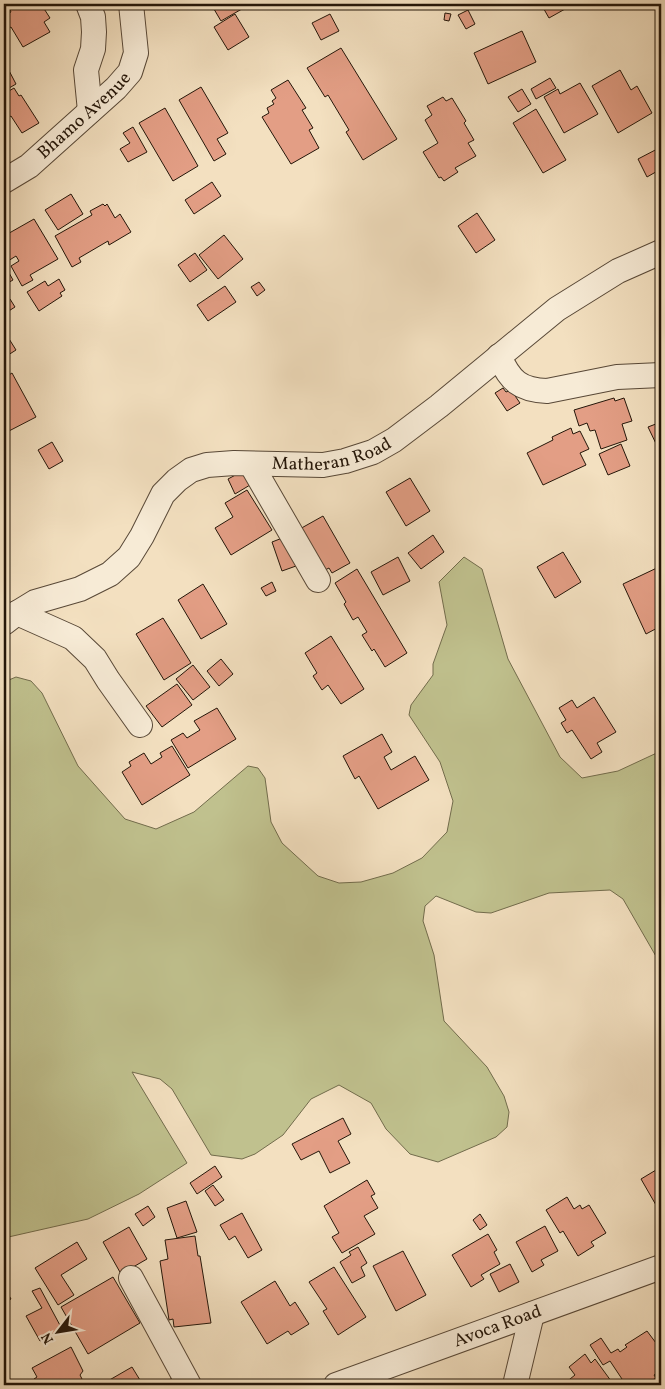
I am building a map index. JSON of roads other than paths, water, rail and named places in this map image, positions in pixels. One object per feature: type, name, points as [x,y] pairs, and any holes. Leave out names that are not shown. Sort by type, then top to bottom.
[{"type":"street","points":[[88,4],[93,17],[94,32],[92,49],[86,70],[90,111]]},
{"type":"street","name":"Bhamo Avenue","points":[[4,181],[29,166],[116,88],[130,72],[136,53],[131,4]]},
{"type":"street","name":"Matheran Road","points":[[10,618],[35,602],[80,589],[110,574],[129,557],[163,494],[177,480],[191,470],[207,465],[323,465],[346,461],[373,452],[394,440],[557,309],[618,271],[661,252]]},
{"type":"street","points":[[499,356],[504,367],[517,384],[536,390],[547,390],[616,377],[661,375]]},
{"type":"street","points":[[252,464],[318,580]]},
{"type":"street","points":[[10,618],[73,638],[95,659],[140,725]]},
{"type":"street","name":"Avoca Road","points":[[336,1385],[661,1267]]},
{"type":"street","points":[[131,1278],[189,1385]]},
{"type":"street","points":[[515,1385],[532,1314]]}]
